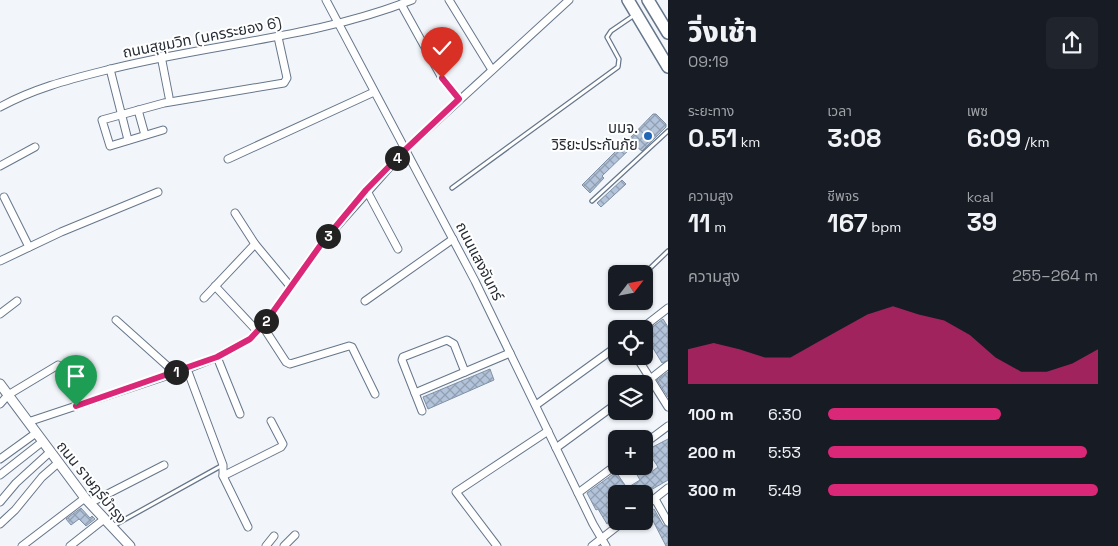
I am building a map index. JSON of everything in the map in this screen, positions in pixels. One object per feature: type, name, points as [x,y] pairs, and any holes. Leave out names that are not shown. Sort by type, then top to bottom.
[{"type":"main road","points":[[628,0],[668,67]]},
{"type":"main road","points":[[648,0],[665,29],[648,34]]},
{"type":"street","name":"ถนนแสงจันทร์","points":[[326,0],[337,24],[453,239],[606,546]]},
{"type":"street","name":"ถนนสุขุมวิท (นครระยอง 6)","points":[[0,107],[34,90],[110,69],[161,56],[278,37],[337,24],[412,0]]},
{"type":"street","points":[[449,0],[492,70]]},
{"type":"street","points":[[28,422],[187,369],[242,344],[260,328],[322,243],[366,190],[459,99],[569,0]]},
{"type":"street","points":[[401,4],[442,78],[459,99]]},
{"type":"street","points":[[163,130],[110,146],[102,120],[138,110],[284,83],[287,78],[278,37]]},
{"type":"street","points":[[161,56],[169,97]]},
{"type":"street","points":[[110,69],[128,140]]},
{"type":"street","points":[[228,159],[374,92]]},
{"type":"street","points":[[138,110],[145,135]]},
{"type":"street","points":[[0,166],[35,147]]},
{"type":"street","points":[[366,190],[398,249]]},
{"type":"street","points":[[0,260],[158,192]]},
{"type":"street","points":[[4,197],[28,247]]},
{"type":"street","points":[[235,212],[255,244],[290,286]]},
{"type":"street","points":[[365,301],[453,239]]},
{"type":"street","points":[[204,298],[255,244]]},
{"type":"street","points":[[216,286],[260,328],[286,362],[290,364],[349,346],[352,347],[375,394]]},
{"type":"street","points":[[0,314],[17,301]]},
{"type":"street","points":[[653,320],[668,308]]},
{"type":"street","points":[[116,320],[174,372]]},
{"type":"street","points":[[422,411],[402,360],[406,354],[447,340],[454,344],[465,372]]},
{"type":"street","points":[[415,393],[510,353]]},
{"type":"street","points":[[536,405],[608,353]]},
{"type":"street","points":[[217,357],[240,414]]},
{"type":"street","points":[[0,404],[8,395],[58,365]]},
{"type":"street","points":[[653,377],[668,366]]},
{"type":"street","points":[[187,369],[223,465],[223,476],[248,528]]},
{"type":"street","name":"ถนน ราษฎร์บำรุง","points":[[0,384],[87,501],[103,520],[130,546]]},
{"type":"street","points":[[653,384],[668,407]]},
{"type":"street","points":[[556,448],[608,410]]},
{"type":"street","points":[[223,476],[282,445],[271,421]]},
{"type":"street","points":[[653,437],[668,426]]},
{"type":"street","points":[[497,546],[456,492],[548,431]]},
{"type":"street","points":[[0,459],[36,433]]},
{"type":"street","points":[[0,475],[42,442]]},
{"type":"street","points":[[0,502],[16,483],[50,452]]},
{"type":"street","points":[[0,524],[16,510],[42,477],[58,463]]},
{"type":"street","points":[[22,546],[87,501],[164,465]]},
{"type":"street","points":[[578,493],[608,471]]},
{"type":"street","points":[[668,488],[655,498],[668,522]]},
{"type":"street","points":[[70,546],[103,520]]},
{"type":"street","points":[[592,546],[612,530]]},
{"type":"street","points":[[266,546],[274,536]]},
{"type":"street","points":[[284,546],[295,536]]},
{"type":"lane","points":[[452,188],[618,67],[619,59],[608,37],[611,31],[636,14]]},
{"type":"lane","points":[[592,201],[668,131]]},
{"type":"lane","points":[[653,265],[668,251]]},
{"type":"lane","points":[[111,527],[223,465]]},
{"type":"building","points":[[653,114],[656,114],[666,124],[666,127],[642,151],[634,145],[629,150],[630,138]]},
{"type":"building","points":[[623,144],[629,150],[602,176],[604,178],[590,193],[582,185]]},
{"type":"building","points":[[622,180],[626,184],[601,207],[597,203]]},
{"type":"building","points":[[663,319],[668,327],[668,360],[662,363],[653,348],[653,326]]},
{"type":"building","points":[[490,369],[494,380],[428,409],[423,397]]},
{"type":"building","points":[[668,372],[668,397],[657,380]]},
{"type":"building","points":[[668,439],[668,480],[653,489],[653,485],[632,485],[640,480],[637,475],[653,475],[653,471],[658,467],[653,459],[653,447]]},
{"type":"building","points":[[612,475],[618,475],[625,485],[608,485],[607,524],[598,509],[596,510],[587,493]]},
{"type":"building","points":[[81,508],[90,518],[92,516],[95,519],[86,526],[79,519],[71,525],[66,519]]},
{"type":"building","points":[[653,510],[663,525],[668,527],[668,546],[666,546],[653,521]]},
{"type":"place","name":"บมจ. วิริยะประกันภัย","points":[[648,136]]},
{"type":"route","points":[[76,406],[187,369],[217,357],[250,339],[265,323],[322,243],[366,190],[459,99],[442,78]]}]
